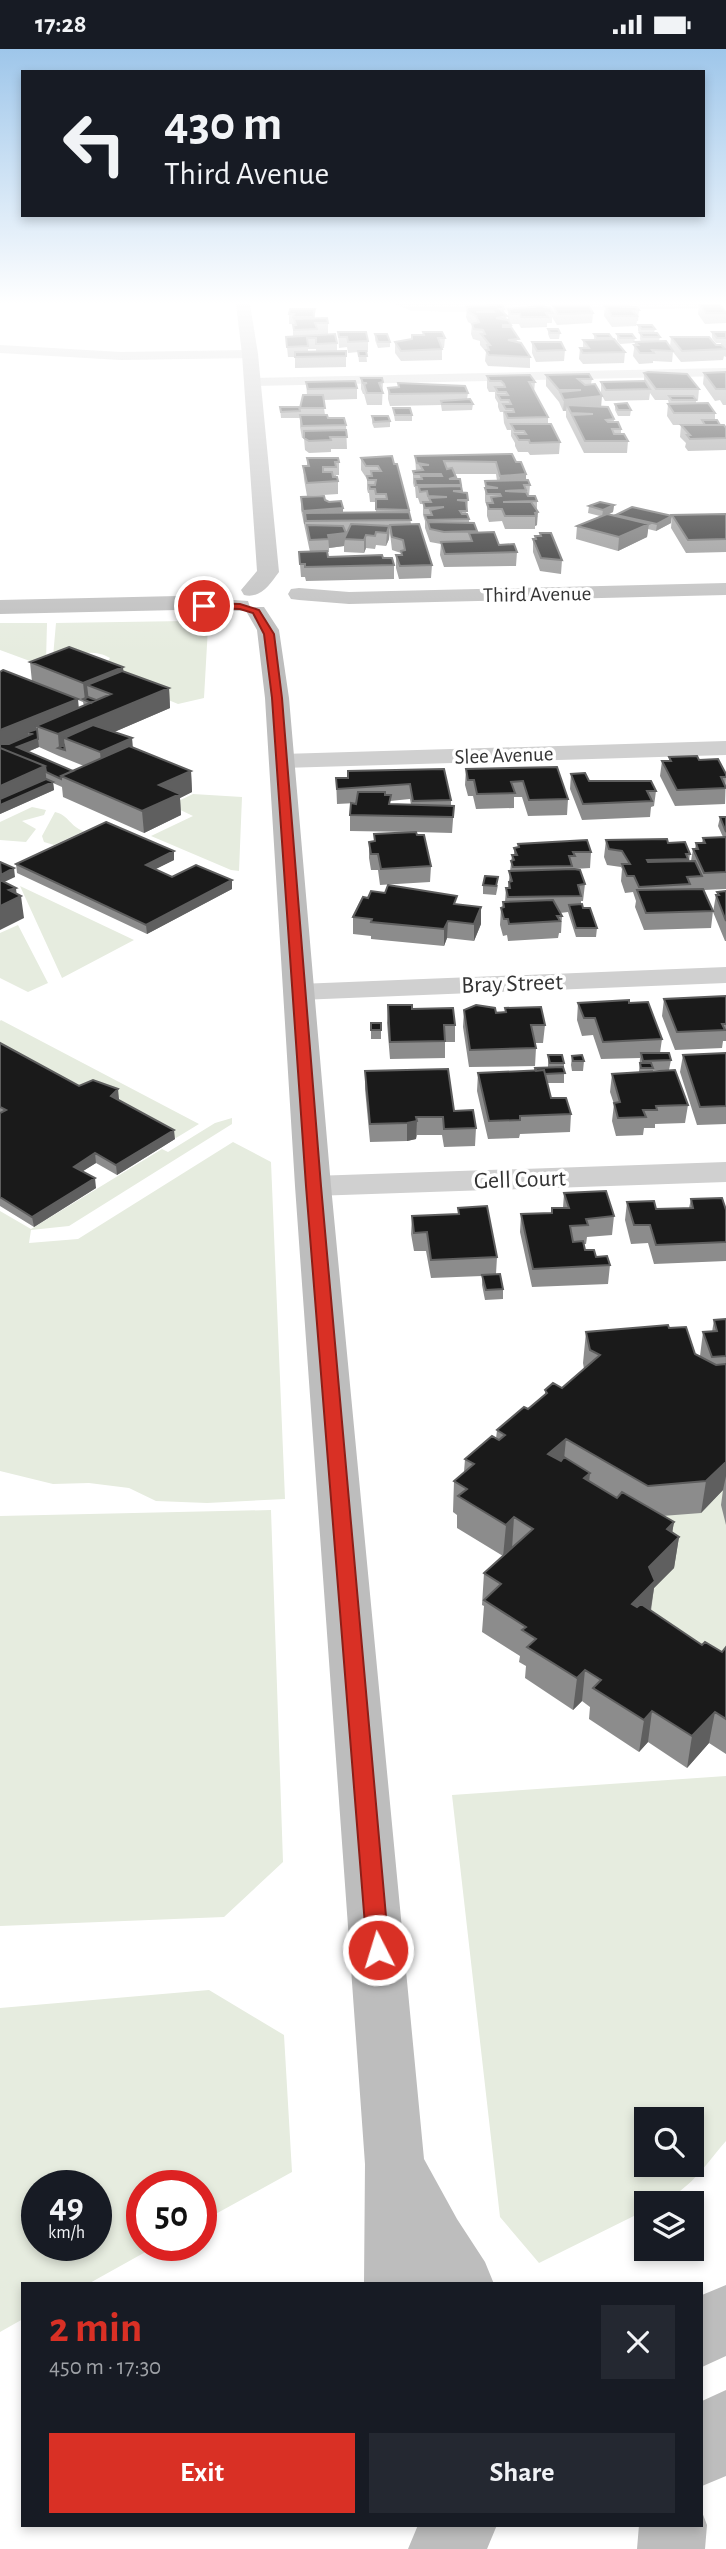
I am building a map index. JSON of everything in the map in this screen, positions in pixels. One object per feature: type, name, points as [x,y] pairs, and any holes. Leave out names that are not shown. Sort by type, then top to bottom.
[{"type":"main road","points":[[255,421],[313,1186],[395,2164],[395,2282]]},
{"type":"main road","name":"Third Avenue","points":[[0,607],[270,604],[349,598],[726,589]]},
{"type":"main road","points":[[395,2164],[435,2241],[462,2282]]},
{"type":"main road","points":[[703,2334],[726,2316]]},
{"type":"main road","points":[[703,2452],[726,2423]]},
{"type":"main road","points":[[442,2549],[462,2527]]},
{"type":"main road","points":[[465,2527],[471,2549]]},
{"type":"main road","points":[[671,2549],[673,2527]]},
{"type":"street","name":"Slee Avenue","points":[[282,761],[726,748]]},
{"type":"street","name":"Bray Street","points":[[299,992],[726,975]]},
{"type":"street","name":"Gell Court","points":[[313,1186],[726,1171]]},
{"type":"shaded area","points":[[186,621],[208,627],[204,698],[178,704],[154,694],[107,663],[110,658],[97,653],[53,657],[56,623]]},
{"type":"shaded area","points":[[0,623],[47,623],[46,661],[38,664],[0,650]]},
{"type":"shaded area","points":[[193,794],[242,797],[239,871],[151,836],[193,816],[170,805]]},
{"type":"shaded area","points":[[32,807],[46,810],[44,815],[22,821],[36,829],[26,842],[0,840],[0,822]]},
{"type":"shaded area","points":[[55,812],[84,831],[54,845],[44,842],[42,836]]},
{"type":"shaded area","points":[[20,886],[134,940],[62,978]]},
{"type":"shaded area","points":[[18,925],[48,983],[28,992],[0,978],[0,933]]},
{"type":"shaded area","points":[[0,1021],[199,1124],[176,1138],[115,1105],[120,1098],[94,1088],[82,1093],[0,1049]]},
{"type":"shaded area","points":[[232,1118],[232,1124],[69,1226],[31,1230],[29,1243],[78,1239],[233,1142],[271,1162],[285,1499],[207,1503],[156,1501],[129,1488],[89,1483],[53,1484],[0,1471],[0,1211],[31,1229],[162,1149],[168,1152],[215,1123]]},
{"type":"shaded area","points":[[563,1470],[726,1488],[726,1674],[664,1657]]},
{"type":"shaded area","points":[[271,1510],[283,1862],[224,1917],[0,1926],[0,1516]]},
{"type":"shaded area","points":[[726,1776],[726,2141],[704,2168],[704,2107],[634,2107],[634,2177],[695,2177],[681,2190],[634,2191],[634,2216],[539,2263],[500,2217],[452,1795]]},
{"type":"shaded area","points":[[209,1990],[284,2035],[292,2172],[217,2213],[217,2170],[126,2170],[126,2261],[129,2261],[92,2282],[21,2282],[21,2320],[0,2332],[0,2008]]},
{"type":"building","points":[[301,421],[345,421],[346,425],[302,426]]},
{"type":"building","points":[[575,421],[618,422],[621,429],[612,429],[614,434],[624,434],[628,441],[585,441]]},
{"type":"building","points":[[702,421],[717,421],[720,425],[705,425]]},
{"type":"building","points":[[511,424],[551,424],[560,442],[530,443],[529,440],[519,440],[515,434],[526,434],[524,431],[515,431]]},
{"type":"building","points":[[681,425],[724,425],[726,438],[690,439],[687,435],[690,435]]},
{"type":"building","points":[[346,430],[347,437],[309,441],[304,438],[304,431]]},
{"type":"building","points":[[512,454],[516,462],[521,462],[526,474],[500,476],[496,462],[444,461],[447,469],[452,468],[456,477],[449,479],[460,479],[461,485],[416,485],[415,479],[422,479],[421,476],[442,476],[414,474],[413,471],[423,470],[420,465],[429,465],[417,463],[415,456]]},
{"type":"building","points":[[392,456],[394,464],[397,464],[409,510],[376,509],[376,499],[387,499],[386,494],[376,494],[375,489],[370,489],[369,485],[375,485],[376,480],[368,480],[367,476],[372,476],[371,471],[381,471],[378,466],[366,466],[361,458]]},
{"type":"building","points":[[307,458],[338,458],[336,467],[323,467],[323,472],[332,472],[338,481],[307,483],[303,466],[309,466]]},
{"type":"building","points":[[528,480],[530,485],[524,485],[526,490],[505,491],[526,492],[528,496],[535,496],[537,501],[503,502],[531,502],[538,512],[535,513],[536,516],[505,516],[502,509],[489,509],[487,503],[493,503],[491,497],[501,496],[487,494],[485,488],[498,488],[486,486],[485,481]]},
{"type":"building","points":[[461,486],[462,491],[453,491],[467,493],[468,500],[457,500],[466,501],[467,511],[460,511],[467,514],[469,519],[427,520],[425,515],[432,515],[430,510],[444,507],[425,508],[423,502],[431,502],[429,498],[447,497],[428,496],[427,491],[420,492],[419,487]]},
{"type":"building","points":[[324,496],[329,502],[341,501],[343,508],[303,511],[301,497]]},
{"type":"building","points":[[600,502],[614,505],[603,510],[589,506]]},
{"type":"building","points":[[632,507],[672,516],[657,524],[616,515]]},
{"type":"building","points":[[409,512],[411,520],[306,521],[305,513]]},
{"type":"building","points":[[607,514],[649,524],[619,537],[577,526]]},
{"type":"building","points":[[726,514],[726,539],[688,540],[672,515]]},
{"type":"building","points":[[428,522],[474,523],[477,531],[444,532],[430,529]]},
{"type":"building","points":[[351,524],[389,526],[387,533],[366,535],[364,540],[344,539]]},
{"type":"building","points":[[419,524],[432,565],[400,566],[396,555],[402,555],[401,551],[405,550],[403,540],[392,537],[390,525]]},
{"type":"building","points":[[307,525],[343,526],[346,533],[328,535],[329,539],[310,540]]},
{"type":"building","points":[[494,532],[499,545],[514,544],[517,552],[445,554],[441,542],[472,541],[469,533]]},
{"type":"building","points":[[540,533],[551,533],[562,560],[541,558],[533,539],[536,539],[535,536],[541,536]]},
{"type":"building","points":[[327,551],[328,557],[382,555],[383,558],[392,558],[394,565],[305,567],[305,564],[300,564],[299,552]]},
{"type":"building","points":[[69,647],[123,667],[83,683],[30,662]]},
{"type":"building","points":[[3,670],[78,699],[0,730],[0,672]]},
{"type":"building","points":[[122,671],[169,688],[58,734],[36,726],[111,694],[87,685]]},
{"type":"building","points":[[88,697],[96,700],[91,703],[83,699]]},
{"type":"building","points":[[93,725],[132,738],[100,752],[64,738]]},
{"type":"building","points":[[37,729],[38,739],[17,747],[73,771],[61,776],[61,779],[46,772],[45,766],[0,748],[0,744],[9,744]]},
{"type":"building","points":[[129,746],[191,771],[159,785],[180,794],[142,811],[61,776]]},
{"type":"building","points":[[0,748],[45,766],[0,786]]},
{"type":"building","points":[[697,756],[699,760],[718,759],[726,774],[726,777],[721,777],[726,788],[677,790],[662,761],[671,761],[669,757]]},
{"type":"building","points":[[557,767],[568,799],[529,800],[523,781],[511,782],[515,793],[477,794],[474,780],[468,780],[466,769]]},
{"type":"building","points":[[444,769],[451,800],[413,801],[410,784],[337,789],[336,778],[348,778],[348,771]]},
{"type":"building","points":[[585,773],[589,781],[651,781],[656,791],[647,791],[652,801],[583,804],[571,774]]},
{"type":"building","points":[[46,779],[53,782],[0,805],[0,799]]},
{"type":"building","points":[[358,792],[385,792],[385,795],[391,795],[389,804],[454,806],[453,817],[350,815],[351,803],[356,804]]},
{"type":"building","points":[[720,817],[726,817],[726,832]]},
{"type":"building","points":[[106,822],[174,851],[146,865],[172,877],[196,865],[232,880],[146,925],[16,864]]},
{"type":"building","points":[[416,832],[417,835],[424,835],[431,866],[381,869],[378,854],[371,854],[369,842],[375,841],[374,834]]},
{"type":"building","points":[[726,837],[726,872],[704,873],[693,849],[698,849],[696,843],[705,843],[703,838]]},
{"type":"building","points":[[667,839],[668,843],[685,842],[690,854],[686,854],[688,859],[647,860],[648,862],[695,861],[702,876],[687,877],[690,884],[639,887],[634,876],[627,876],[622,864],[630,864],[622,851],[609,849],[606,840]]},
{"type":"building","points":[[587,840],[591,852],[573,852],[575,856],[569,856],[572,866],[513,867],[511,861],[514,860],[512,855],[517,855],[514,848],[519,847],[518,844]]},
{"type":"building","points":[[0,862],[14,868],[1,875]]},
{"type":"building","points":[[580,870],[585,884],[578,885],[581,896],[508,897],[506,888],[510,888],[509,882],[512,881],[509,871]]},
{"type":"building","points":[[485,876],[498,877],[496,886],[483,885]]},
{"type":"building","points":[[0,880],[16,888],[9,890],[21,896],[0,906]]},
{"type":"building","points":[[388,885],[457,896],[454,904],[481,907],[474,924],[448,921],[444,929],[371,922],[372,919],[353,917],[363,897],[368,898],[371,891],[385,893]]},
{"type":"building","points":[[703,889],[713,911],[646,913],[637,890]]},
{"type":"building","points":[[726,891],[726,921],[716,895],[719,895],[717,892]]},
{"type":"building","points":[[553,900],[562,916],[557,916],[560,921],[509,924],[508,919],[504,919],[501,908],[504,907],[503,902]]},
{"type":"building","points":[[582,904],[583,908],[590,908],[597,928],[576,928],[569,905]]},
{"type":"building","points":[[726,996],[726,1024],[722,1024],[725,1030],[677,1032],[664,999]]},
{"type":"building","points":[[629,1000],[629,1003],[648,1002],[662,1039],[603,1042],[595,1018],[584,1018],[578,1003]]},
{"type":"building","points":[[388,1005],[412,1005],[412,1009],[453,1008],[455,1025],[444,1025],[445,1041],[390,1042]]},
{"type":"building","points":[[476,1005],[495,1008],[496,1013],[506,1012],[505,1008],[541,1007],[545,1025],[531,1025],[536,1048],[470,1050],[464,1010]]},
{"type":"building","points":[[371,1023],[381,1023],[381,1030],[371,1030]]},
{"type":"building","points":[[0,1043],[79,1086],[93,1080],[118,1089],[111,1096],[174,1130],[116,1165],[95,1153],[74,1167],[95,1178],[32,1217],[0,1197],[0,1113],[6,1110],[0,1107]]},
{"type":"building","points":[[641,1053],[669,1053],[671,1060],[643,1061]]},
{"type":"building","points":[[726,1053],[726,1106],[700,1107],[683,1055]]},
{"type":"building","points":[[548,1055],[562,1055],[564,1063],[550,1063]]},
{"type":"building","points":[[582,1055],[584,1061],[573,1061],[572,1056]]},
{"type":"building","points":[[640,1063],[651,1063],[653,1068],[641,1068]]},
{"type":"building","points":[[563,1067],[565,1073],[545,1074],[544,1070],[536,1071],[535,1068]]},
{"type":"building","points":[[448,1069],[454,1111],[473,1110],[476,1128],[444,1129],[443,1117],[416,1117],[417,1121],[407,1123],[370,1124],[365,1071]]},
{"type":"building","points":[[544,1070],[551,1098],[566,1098],[571,1114],[520,1116],[520,1120],[489,1121],[478,1073]]},
{"type":"building","points":[[675,1070],[688,1105],[656,1106],[657,1110],[643,1110],[646,1117],[618,1118],[614,1103],[620,1102],[612,1074]]},
{"type":"building","points":[[606,1191],[614,1216],[586,1219],[588,1225],[570,1226],[573,1242],[583,1241],[585,1250],[594,1250],[596,1257],[607,1256],[610,1265],[533,1269],[521,1214],[552,1213],[552,1208],[569,1208],[564,1193]]},
{"type":"building","points":[[722,1198],[726,1210],[726,1242],[656,1245],[650,1225],[634,1225],[627,1202],[654,1201],[656,1209],[693,1208],[691,1199]]},
{"type":"building","points":[[487,1206],[497,1257],[431,1260],[427,1232],[414,1233],[412,1216],[459,1214],[458,1208]]},
{"type":"building","points":[[500,1274],[503,1289],[486,1290],[482,1275]]},
{"type":"building","points":[[726,1319],[726,1356],[712,1357],[703,1332],[717,1331],[714,1320]]},
{"type":"building","points":[[668,1325],[669,1328],[686,1327],[695,1354],[716,1365],[726,1364],[726,1462],[706,1481],[648,1486],[566,1439],[548,1454],[561,1461],[564,1457],[590,1473],[584,1478],[617,1498],[622,1492],[674,1522],[667,1529],[679,1537],[649,1567],[655,1581],[632,1604],[637,1607],[641,1604],[702,1645],[705,1642],[722,1652],[726,1647],[726,1719],[715,1712],[692,1736],[652,1711],[644,1720],[593,1688],[601,1680],[585,1670],[577,1678],[527,1647],[536,1639],[522,1630],[526,1627],[484,1600],[501,1584],[484,1573],[533,1529],[514,1517],[506,1525],[458,1496],[467,1489],[454,1481],[474,1464],[465,1459],[492,1436],[499,1440],[505,1435],[497,1430],[524,1407],[528,1409],[547,1393],[545,1390],[553,1383],[562,1388],[600,1355],[590,1350],[586,1332]]},
{"type":"route","points":[[204,606],[240,606],[256,612],[269,634],[277,698],[290,888],[310,1113],[313,1186],[378,1950]]}]
